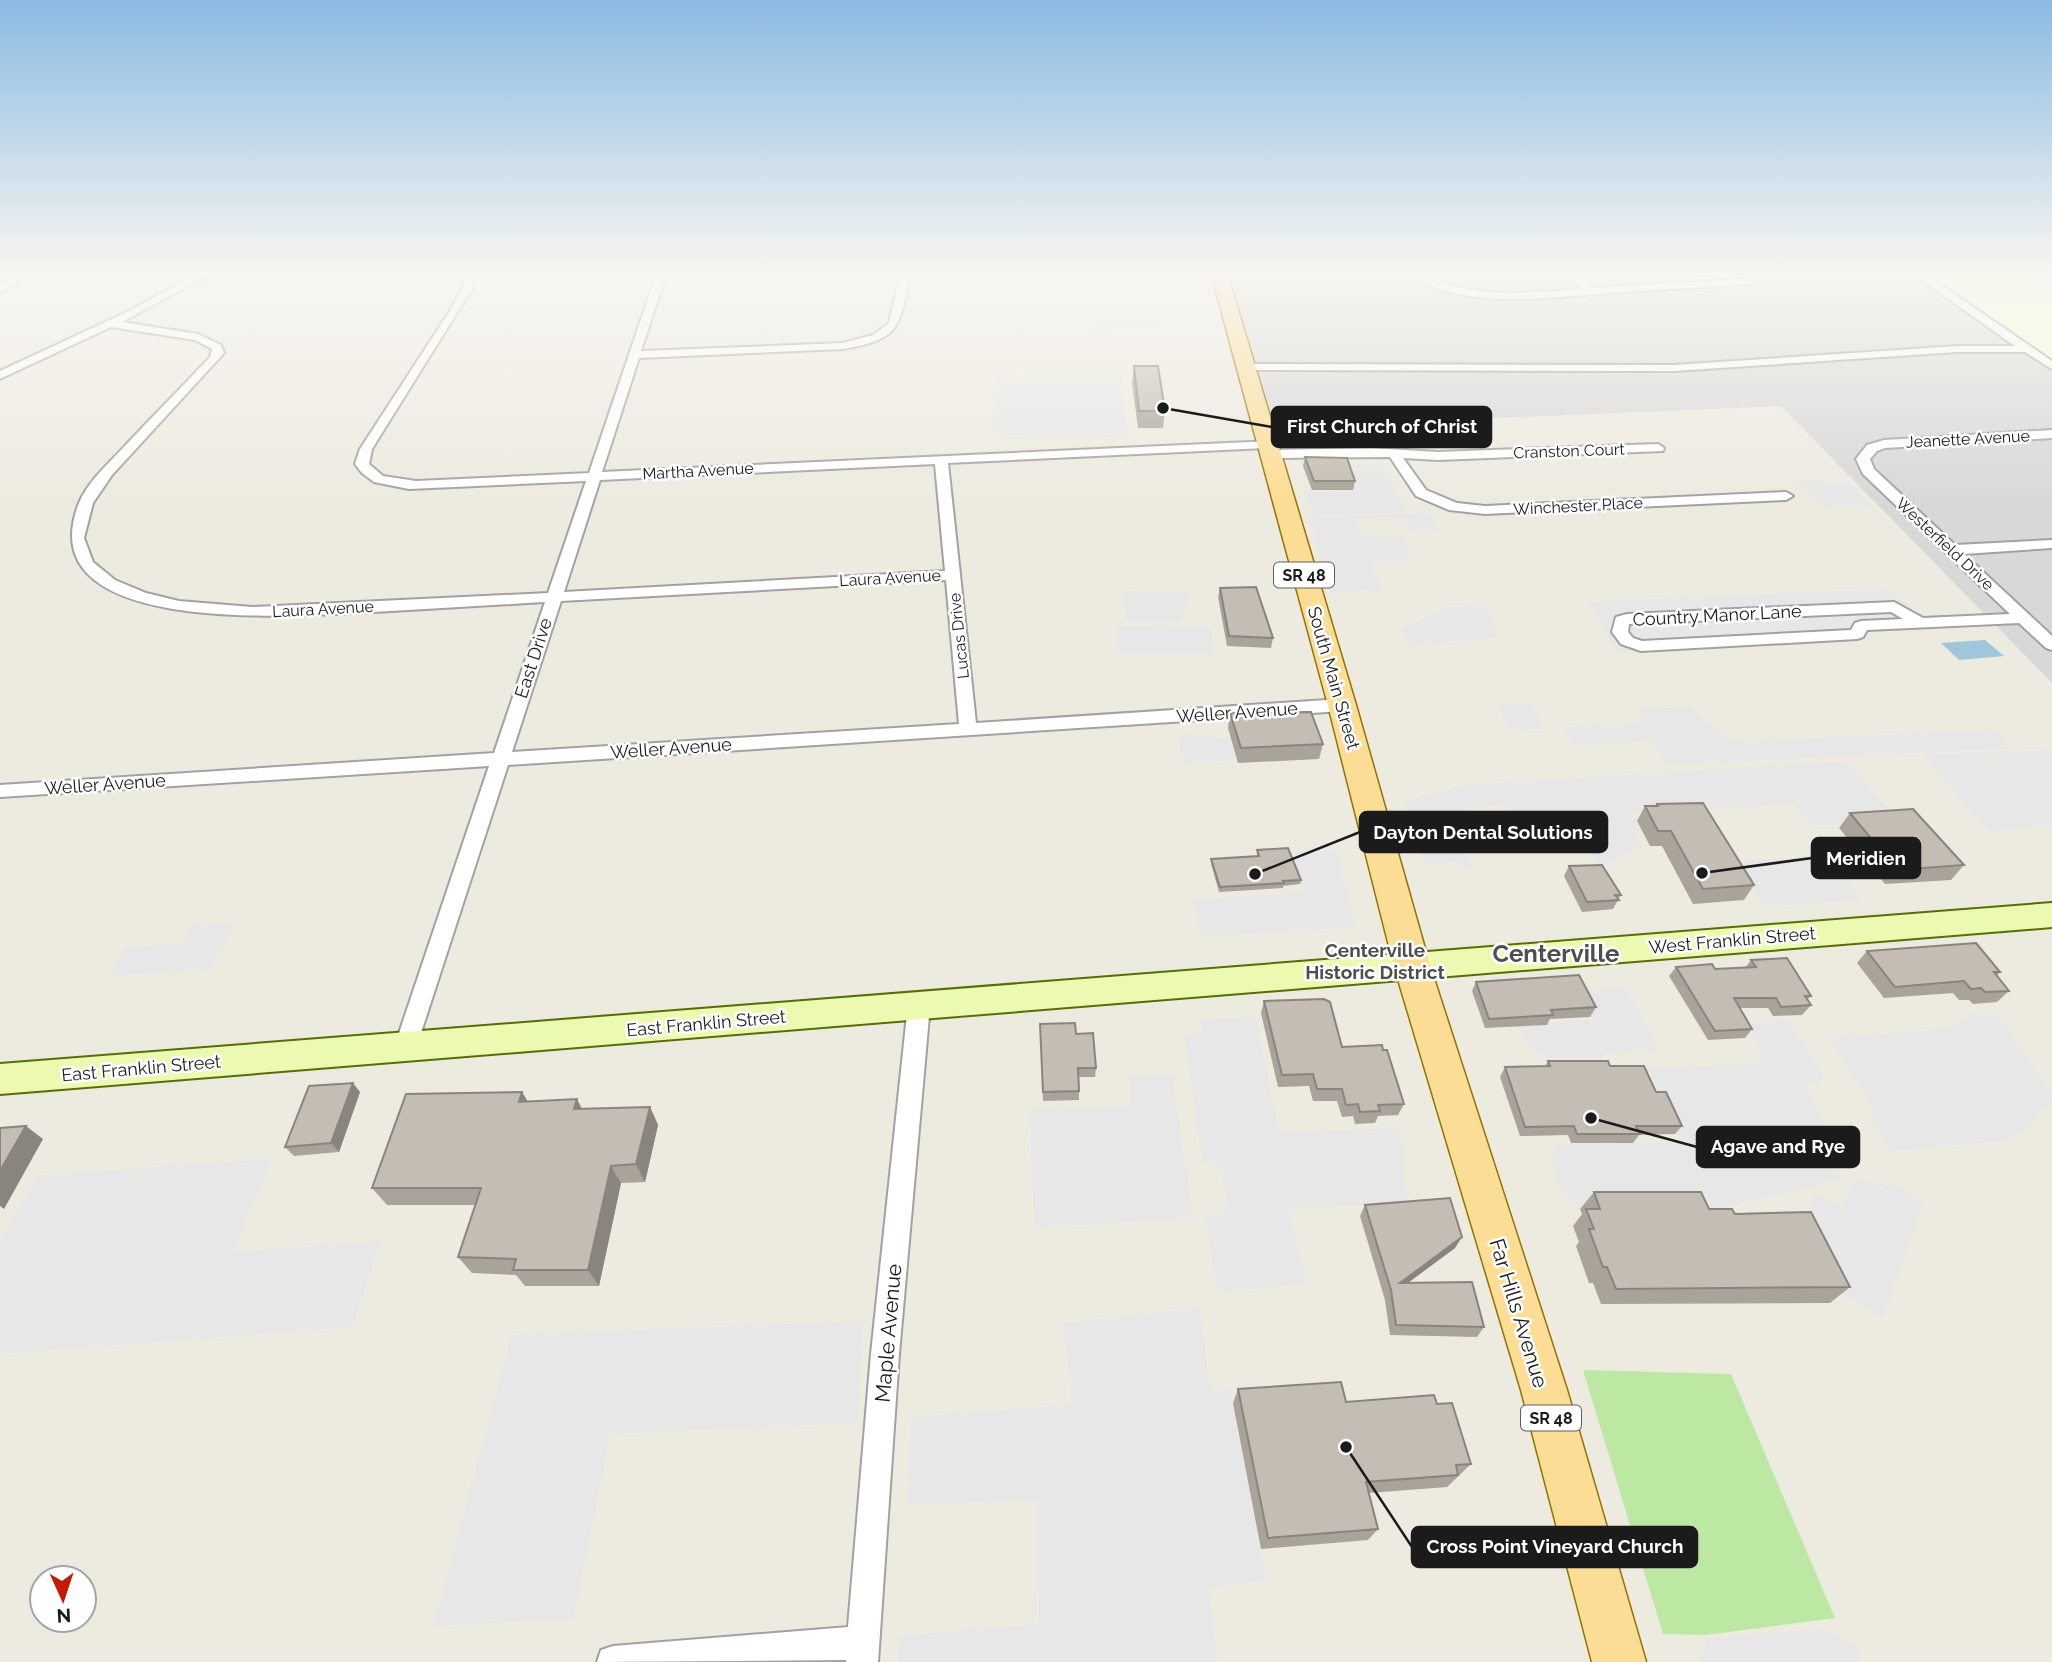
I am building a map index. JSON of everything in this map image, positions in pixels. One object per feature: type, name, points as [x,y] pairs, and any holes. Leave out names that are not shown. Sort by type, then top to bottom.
[{"type":"main road","name":"South Main Street","points":[[1239,347],[1342,705],[1412,966]]},
{"type":"main road","name":"Far Hills Avenue","points":[[1412,966],[1544,1390],[1619,1662]]},
{"type":"street","points":[[0,375],[61,347]]},
{"type":"street","name":"Laura Avenue","points":[[216,347],[218,353],[98,483],[84,507],[78,527],[79,549],[96,573],[111,584],[141,597],[175,606],[242,612],[953,575]]},
{"type":"street","name":"Martha Avenue","points":[[432,347],[366,449],[362,464],[366,471],[387,481],[416,485],[942,459],[1268,449]]},
{"type":"street","name":"East Drive","points":[[405,1048],[638,347]]},
{"type":"street","points":[[635,355],[830,347]]},
{"type":"street","points":[[2024,347],[2052,366]]},
{"type":"street","points":[[1245,367],[1648,368],[1957,349],[2028,349]]},
{"type":"street","name":"Jeanette Avenue","points":[[1884,444],[2052,434]]},
{"type":"street","name":"Westerfield Drive","points":[[1884,444],[1866,453],[1864,464],[1868,471],[2052,645]]},
{"type":"street","name":"Cranston Court","points":[[1268,449],[1438,456],[1658,447]]},
{"type":"street","name":"Winchester Place","points":[[1394,454],[1421,493],[1454,507],[1474,509],[1786,496]]},
{"type":"street","name":"Lucas Drive","points":[[942,459],[968,729]]},
{"type":"street","points":[[1952,550],[2052,544]]},
{"type":"street","name":"Country Manor Lane","points":[[1920,623],[1894,607],[1627,619],[1622,620],[1620,632],[1627,641],[1641,646],[1857,634],[1861,626],[2023,618]]},
{"type":"street","name":"Weller Avenue","points":[[0,791],[1342,705]]},
{"type":"street","name":"West Franklin Street","points":[[1412,966],[2052,915]]},
{"type":"street","name":"East Franklin Street","points":[[0,1079],[1412,966]]},
{"type":"street","name":"Maple Avenue","points":[[863,1652],[885,1354],[919,1005]]},
{"type":"street","points":[[613,1662],[863,1652]]},
{"type":"shaded area","points":[[1240,347],[2024,347],[2052,366],[2052,683],[1781,406],[1262,428]]},
{"type":"shaded area","points":[[2024,347],[2052,347],[2052,366]]},
{"type":"shaded area","points":[[995,377],[1121,377],[1128,436],[1002,439],[1001,431],[992,431]]},
{"type":"shaded area","points":[[1383,463],[1405,512],[1314,516],[1306,491],[1353,492],[1344,464]]},
{"type":"shaded area","points":[[1797,481],[1848,482],[1872,507],[1820,506]]},
{"type":"shaded area","points":[[1429,513],[1437,531],[1410,531],[1405,519],[1356,519],[1363,537],[1402,537],[1412,562],[1371,562],[1381,590],[1332,591],[1309,518]]},
{"type":"shaded area","points":[[1885,589],[1933,622],[1862,626],[1855,640],[1618,652],[1588,602]]},
{"type":"shaded area","points":[[1123,591],[1185,592],[1187,598],[1181,621],[1126,621]]},
{"type":"shaded area","points":[[1484,606],[1499,638],[1409,644],[1402,630],[1444,610],[1443,607]]},
{"type":"shaded area","points":[[1117,626],[1210,627],[1214,653],[1117,653]]},
{"type":"shaded area","points":[[1532,704],[1544,729],[1512,730],[1499,705]]},
{"type":"shaded area","points":[[1689,707],[1734,742],[1995,730],[2014,748],[1668,765],[1652,741],[1573,745],[1563,727],[1645,724],[1636,709]]},
{"type":"shaded area","points":[[1193,734],[1230,740],[1237,760],[1185,764],[1177,735]]},
{"type":"shaded area","points":[[2052,750],[2052,826],[1988,830],[1922,755]]},
{"type":"shaded area","points":[[1846,761],[1897,820],[1812,826],[1794,804],[1631,813],[1643,836],[1635,836],[1640,846],[1600,868],[1580,832],[1520,837],[1506,805],[1468,808],[1477,834],[1464,834],[1460,840],[1473,867],[1459,862],[1426,863],[1404,801],[1468,785]]},
{"type":"shaded area","points":[[1336,851],[1356,927],[1202,937],[1193,900],[1304,892],[1290,852]]},
{"type":"shaded area","points":[[1828,855],[1862,900],[1765,907],[1735,861]]},
{"type":"shaded area","points":[[235,923],[211,969],[110,976],[125,948],[182,944],[192,926]]},
{"type":"shaded area","points":[[1625,987],[1658,1050],[1609,1052],[1600,1058],[1549,1058],[1530,1048],[1520,1027],[1593,1019],[1580,991]]},
{"type":"shaded area","points":[[1971,1013],[1996,1013],[2052,1093],[2052,1103],[2038,1111],[2027,1130],[2002,1141],[1892,1151],[1872,1123],[1872,1105],[1829,1038],[1951,1029]]},
{"type":"shaded area","points":[[1255,1017],[1279,1132],[1397,1128],[1403,1149],[1404,1185],[1409,1204],[1288,1208],[1307,1284],[1218,1292],[1205,1217],[1224,1213],[1227,1203],[1221,1162],[1203,1162],[1184,1035],[1200,1033],[1201,1019]]},
{"type":"shaded area","points":[[1787,1020],[1823,1075],[1821,1082],[1805,1085],[1823,1120],[1825,1160],[1840,1180],[1700,1212],[1582,1209],[1560,1189],[1552,1160],[1556,1144],[1682,1143],[1648,1068],[1758,1064],[1761,1059],[1756,1040],[1745,1023]]},
{"type":"shaded area","points":[[1172,1075],[1193,1218],[1034,1228],[1030,1109],[1131,1107],[1128,1076]]},
{"type":"shaded area","points":[[271,1159],[233,1252],[380,1242],[352,1327],[0,1354],[0,1241],[38,1175]]},
{"type":"shaded area","points":[[1853,1180],[1894,1186],[1923,1202],[1883,1318],[1834,1288],[1797,1237],[1815,1193],[1843,1207]]},
{"type":"shaded area","points":[[1200,1308],[1210,1390],[1230,1390],[1266,1580],[1209,1587],[1217,1662],[898,1662],[900,1636],[1039,1624],[1038,1500],[908,1504],[912,1417],[1071,1405],[1072,1386],[1062,1323]]},
{"type":"shaded area","points":[[863,1321],[857,1423],[610,1434],[573,1619],[434,1626],[512,1335]]},
{"type":"shaded area","points":[[1818,1629],[1858,1647],[1858,1662],[1701,1662],[1707,1639]]},
{"type":"green space","points":[[1583,1370],[1731,1374],[1835,1618],[1706,1635],[1663,1634]]},
{"type":"water","points":[[1985,640],[2004,656],[1959,660],[1941,643]]},
{"type":"building","points":[[1134,366],[1158,366],[1165,411],[1139,411]]},
{"type":"building","points":[[1305,457],[1347,458],[1355,481],[1314,481]]},
{"type":"building","points":[[1256,587],[1273,638],[1229,636],[1220,588]]},
{"type":"building","points":[[1311,712],[1323,744],[1241,748],[1230,713]]},
{"type":"building","points":[[1703,803],[1754,885],[1703,889],[1671,831],[1658,831],[1645,806]]},
{"type":"building","points":[[1913,809],[1964,865],[1897,870],[1850,813]]},
{"type":"building","points":[[1288,848],[1301,880],[1220,887],[1211,859],[1259,856],[1257,850]]},
{"type":"building","points":[[1602,865],[1621,895],[1615,895],[1619,900],[1587,902],[1569,866]]},
{"type":"building","points":[[1976,943],[2000,972],[1994,972],[2009,991],[1985,992],[1981,988],[1971,989],[1964,981],[1895,987],[1867,951]]},
{"type":"building","points":[[1787,958],[1811,996],[1805,996],[1811,1005],[1781,1007],[1776,998],[1734,998],[1752,1029],[1715,1031],[1676,967],[1712,964],[1715,969],[1756,967],[1751,960]]},
{"type":"building","points":[[1579,975],[1596,1007],[1551,1010],[1553,1015],[1489,1019],[1476,982]]},
{"type":"building","points":[[1324,999],[1330,1002],[1342,1047],[1382,1045],[1383,1050],[1387,1050],[1404,1104],[1378,1105],[1380,1111],[1360,1112],[1358,1104],[1346,1105],[1342,1089],[1317,1089],[1313,1074],[1282,1075],[1264,1001]]},
{"type":"building","points":[[1075,1023],[1076,1034],[1093,1033],[1096,1068],[1078,1068],[1079,1091],[1043,1092],[1040,1024]]},
{"type":"building","points":[[1548,1061],[1608,1061],[1610,1066],[1644,1066],[1656,1092],[1666,1092],[1682,1126],[1636,1126],[1640,1134],[1577,1134],[1574,1126],[1525,1127],[1505,1067],[1550,1066]]},
{"type":"building","points":[[353,1083],[331,1143],[285,1147],[309,1086]]},
{"type":"building","points":[[522,1092],[519,1102],[577,1099],[574,1109],[650,1107],[636,1164],[611,1166],[588,1270],[513,1270],[516,1259],[458,1257],[481,1188],[372,1188],[406,1094]]},
{"type":"building","points":[[26,1126],[0,1171],[0,1128]]},
{"type":"building","points":[[1594,1192],[1701,1192],[1709,1209],[1732,1209],[1735,1214],[1811,1212],[1850,1287],[1616,1289],[1607,1267],[1603,1267],[1589,1229],[1594,1229],[1586,1209],[1600,1209]]},
{"type":"building","points":[[1450,1198],[1462,1237],[1400,1283],[1472,1282],[1484,1327],[1396,1325],[1391,1290],[1365,1205]]},
{"type":"building","points":[[1341,1382],[1346,1402],[1434,1395],[1437,1404],[1452,1403],[1471,1464],[1456,1465],[1458,1475],[1366,1482],[1378,1529],[1268,1538],[1238,1389]]},
{"type":"place","name":"First Church of Christ","points":[[1163,408]]},
{"type":"place","name":"Meridien","points":[[1702,873]]},
{"type":"place","name":"Dayton Dental Solutions","points":[[1255,874]]},
{"type":"place","name":"Agave and Rye","points":[[1591,1118]]},
{"type":"place","name":"Cross Point Vineyard Church","points":[[1346,1447]]},
{"type":"district","name":"Centerville","points":[[1556,953]]},
{"type":"district","name":"Centerville Historic District","points":[[1375,961]]}]
